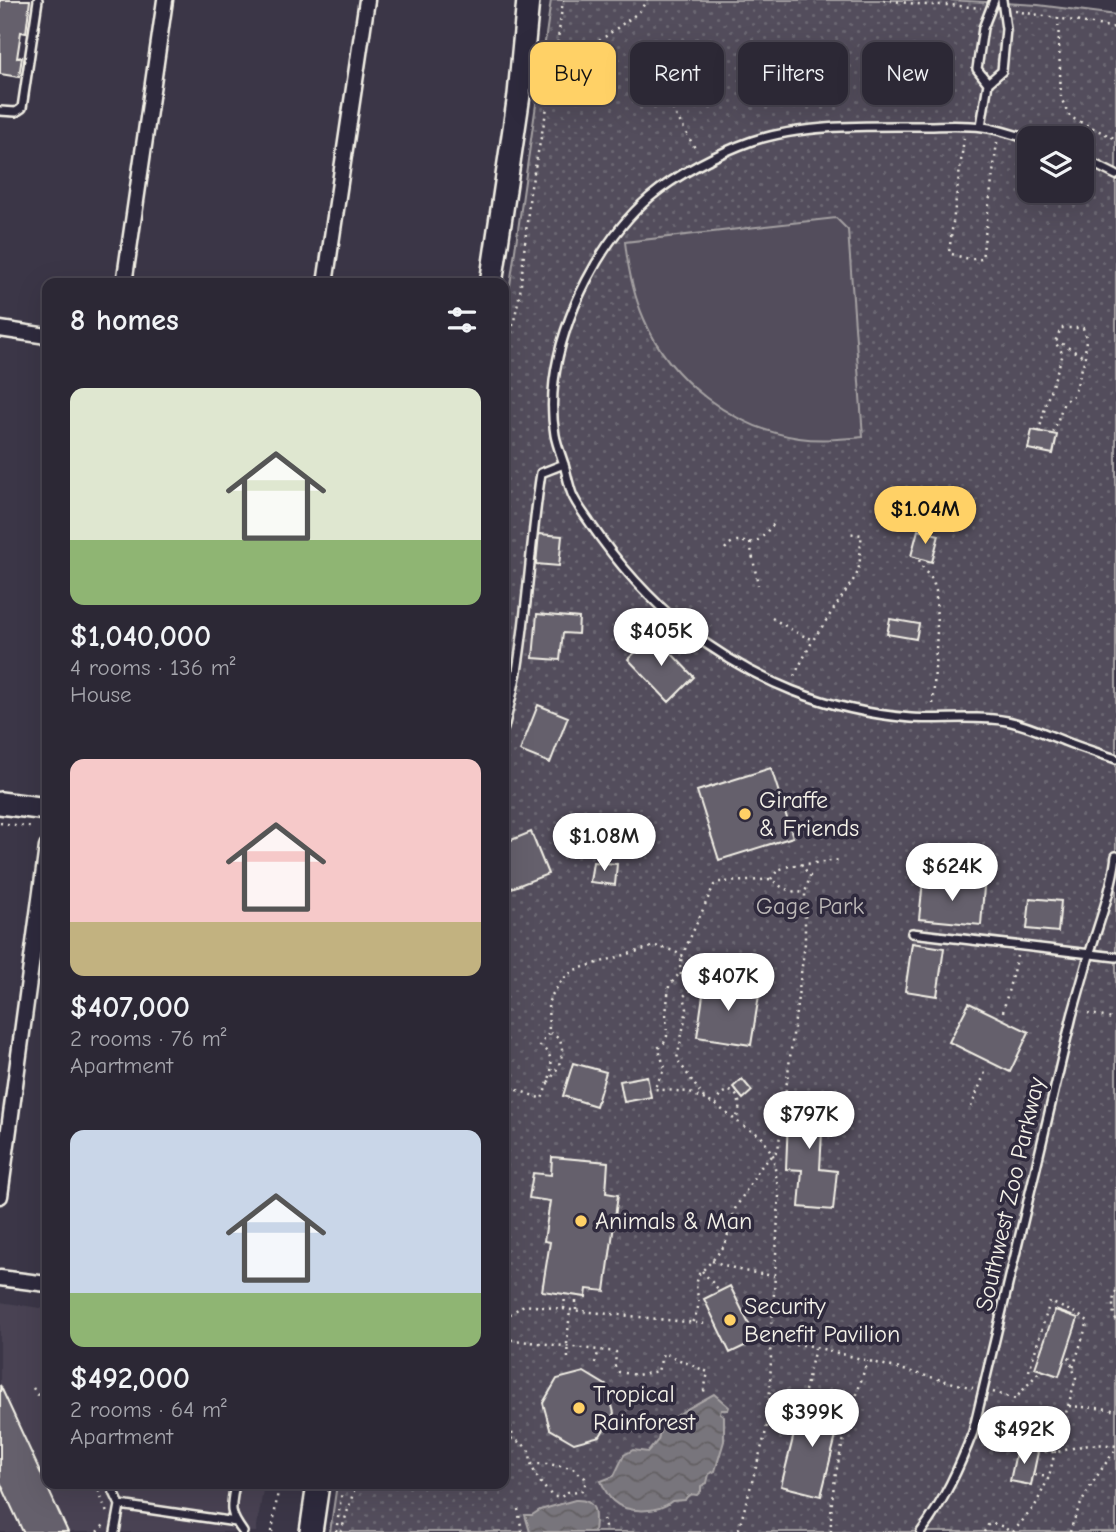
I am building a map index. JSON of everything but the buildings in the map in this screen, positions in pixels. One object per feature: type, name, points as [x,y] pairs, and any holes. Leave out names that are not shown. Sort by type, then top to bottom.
[{"type":"main road","points":[[492,278],[519,95],[527,0]]},
{"type":"main road","points":[[0,803],[42,808]]},
{"type":"main road","points":[[311,1532],[317,1489]]},
{"type":"street","points":[[125,278],[165,0]]},
{"type":"street","points":[[326,278],[368,0]]},
{"type":"street","points":[[0,329],[42,335]]},
{"type":"street","points":[[0,1196],[42,884]]},
{"type":"street","points":[[0,1278],[42,1283]]},
{"type":"lane","points":[[0,111],[16,112],[22,108],[38,0]]},
{"type":"lane","points":[[988,83],[978,69],[983,28],[994,0]]},
{"type":"lane","points":[[981,126],[988,83],[1002,71],[1006,29],[1002,0]]},
{"type":"lane","points":[[1017,136],[981,126],[887,126],[791,132],[752,141],[688,172],[651,196],[627,219],[608,243],[581,291],[569,321],[554,381],[555,435],[572,495],[600,537],[632,577],[684,626],[749,671],[781,687],[847,708],[915,718],[1006,721],[1036,729],[1116,759]]},
{"type":"lane","points":[[1094,164],[1116,175]]},
{"type":"lane","points":[[509,706],[518,667],[541,473],[564,464]]},
{"type":"lane","name":"Southwest Zoo Parkway","points":[[921,1532],[960,1466],[979,1409],[1072,1016],[1106,906],[1116,856]]},
{"type":"lane","points":[[912,933],[1116,957]]},
{"type":"lane","points":[[112,1489],[120,1505],[115,1532]]},
{"type":"lane","points":[[234,1489],[231,1511],[243,1532]]},
{"type":"lane","points":[[120,1505],[236,1522]]},
{"type":"path","points":[[557,42],[562,0]]},
{"type":"path","points":[[599,42],[639,12],[647,0]]},
{"type":"path","points":[[1058,18],[1060,98],[1070,117],[1116,139]]},
{"type":"path","points":[[661,69],[676,78],[675,95],[668,101],[659,105],[644,98],[644,79],[661,69]]},
{"type":"path","points":[[509,344],[520,293],[530,192],[548,105]]},
{"type":"path","points":[[670,105],[696,150]]},
{"type":"path","points":[[964,138],[949,253],[975,260],[982,259],[997,142]]},
{"type":"path","points":[[1039,432],[1063,354],[1055,342],[1060,328],[1083,328],[1086,358],[1074,395],[1064,402],[1053,434]]},
{"type":"path","points":[[1056,340],[1086,358]]},
{"type":"path","points":[[725,548],[736,540],[750,543],[760,540],[770,526],[778,523]]},
{"type":"path","points":[[794,676],[813,640],[860,566],[859,547],[862,534],[847,534]]},
{"type":"path","points":[[750,543],[758,584]]},
{"type":"path","points":[[919,560],[923,570],[932,579],[936,591],[933,705]]},
{"type":"path","points":[[772,618],[813,640]]},
{"type":"path","points":[[0,823],[35,827]]},
{"type":"path","points":[[681,975],[682,956],[719,882],[771,878],[778,870],[789,866],[839,860]]},
{"type":"path","points":[[692,1323],[698,1310],[696,1285],[699,1274],[725,1245],[735,1209],[759,1169],[778,1150],[805,943],[805,893],[810,876],[801,864]]},
{"type":"path","points":[[771,878],[782,888],[805,893]]},
{"type":"path","points":[[509,1087],[542,1100],[551,1073],[547,1050],[540,1046],[549,1033],[548,1003],[562,981],[574,971],[655,946],[682,956]]},
{"type":"path","points":[[1003,1012],[1020,946]]},
{"type":"path","points":[[704,1098],[677,1059],[687,1009],[684,996],[698,983],[679,974],[669,986],[667,1036],[658,1048],[665,1068],[654,1089],[688,1092],[704,1098],[761,1136],[773,1155],[779,1196],[773,1312],[769,1336],[769,1415],[738,1532]]},
{"type":"path","points":[[1088,1013],[1116,1020]]},
{"type":"path","points":[[547,1083],[558,1069],[562,1049],[560,1040],[549,1033]]},
{"type":"path","points":[[971,1107],[986,1070]]},
{"type":"path","points":[[716,1105],[724,1092],[734,1093],[740,1105],[735,1120]]},
{"type":"path","points":[[712,1261],[743,1271],[775,1276]]},
{"type":"path","points":[[702,1271],[719,1290]]},
{"type":"path","points":[[1116,1291],[1113,1315],[1116,1321]]},
{"type":"path","points":[[564,1309],[565,1295]]},
{"type":"path","points":[[576,1297],[576,1310]]},
{"type":"path","points":[[1029,1371],[1050,1302],[1087,1321],[1073,1368]]},
{"type":"path","points":[[509,1315],[524,1305],[706,1324]]},
{"type":"path","points":[[568,1358],[570,1310]]},
{"type":"path","points":[[509,1340],[615,1352],[615,1366],[619,1372],[637,1375],[658,1371],[663,1353],[708,1372],[703,1396]]},
{"type":"path","points":[[795,1345],[807,1345],[1015,1399],[1039,1372]]},
{"type":"path","points":[[814,1348],[804,1395],[851,1406]]},
{"type":"path","points":[[595,1363],[598,1350]]},
{"type":"path","points":[[984,1532],[992,1523],[1011,1532],[1035,1506],[1049,1477],[1076,1378],[1068,1354]]},
{"type":"path","points":[[831,1532],[834,1489],[846,1434],[867,1361]]},
{"type":"path","points":[[33,1388],[42,1401]]},
{"type":"path","points":[[1069,1406],[1110,1409],[1116,1412]]},
{"type":"path","points":[[979,1409],[1014,1420],[1025,1429],[1037,1446],[1045,1451],[1055,1453],[1093,1444],[1116,1447],[1085,1494],[1070,1532]]},
{"type":"path","points":[[769,1415],[792,1420]]},
{"type":"path","points":[[509,1424],[513,1438]]},
{"type":"path","points":[[840,1433],[846,1434]]},
{"type":"path","points":[[509,1438],[529,1451],[532,1464],[540,1481],[554,1497],[581,1491],[585,1486],[585,1478],[573,1468],[532,1464]]},
{"type":"path","points":[[1035,1475],[1049,1477]]},
{"type":"path","points":[[97,1532],[110,1520],[98,1489]]},
{"type":"path","points":[[272,1532],[278,1489]]},
{"type":"path","points":[[336,1532],[342,1489]]},
{"type":"path","points":[[341,1532],[354,1489]]},
{"type":"path","points":[[518,1509],[522,1532]]},
{"type":"path","points":[[603,1519],[604,1532]]},
{"type":"shaded area","points":[[0,1302],[42,1308],[42,1489],[263,1489],[256,1532],[0,1532]]},
{"type":"green space","name":"Gage Park","points":[[551,0],[949,0],[1038,5],[1116,15],[1116,1532],[330,1532],[336,1489],[509,1489],[509,292],[536,105],[616,105],[616,42],[545,42]]},
{"type":"green space","points":[[836,218],[848,230],[863,437],[815,439],[774,433],[751,424],[706,398],[670,362],[655,342],[640,310],[625,242]]},
{"type":"water","points":[[714,1394],[729,1407],[720,1413],[724,1416],[724,1441],[715,1471],[709,1474],[707,1483],[701,1486],[701,1491],[685,1500],[672,1501],[651,1510],[626,1508],[611,1499],[601,1481],[614,1476],[624,1455],[633,1450],[648,1452],[658,1440],[661,1427]]},
{"type":"water","points":[[583,1500],[592,1505],[595,1514],[594,1532],[530,1532],[525,1515]]},
{"type":"place","name":"Giraffe & Friends","points":[[745,814]]},
{"type":"place","name":"Animals & Man","points":[[581,1221]]},
{"type":"place","name":"Security Benefit Pavilion","points":[[730,1320]]},
{"type":"place","name":"Tropical Rainforest","points":[[579,1408]]}]
